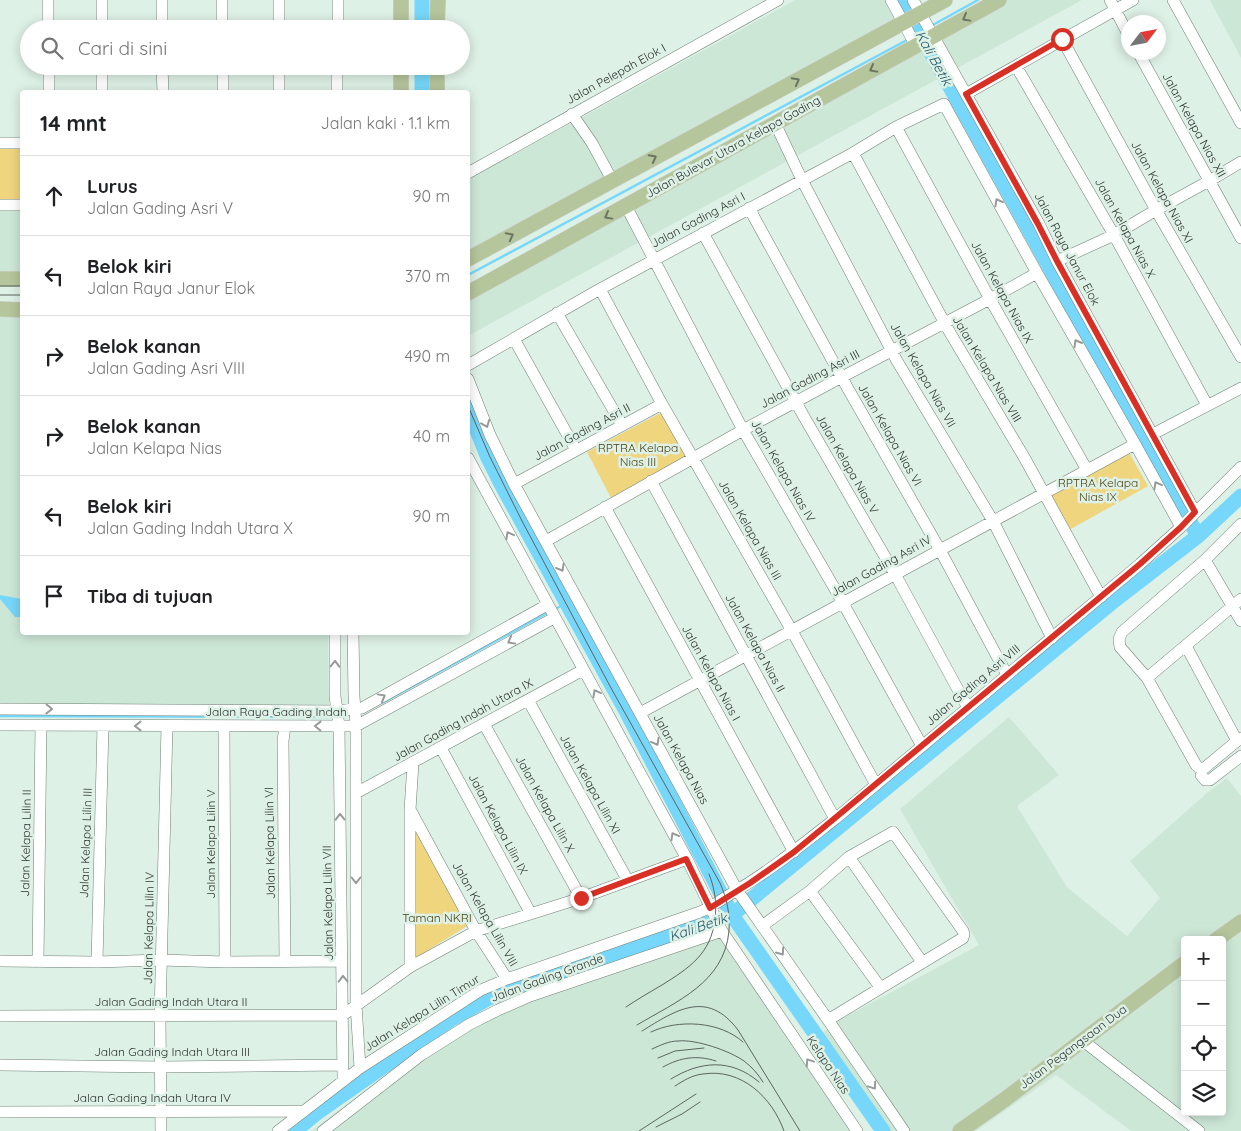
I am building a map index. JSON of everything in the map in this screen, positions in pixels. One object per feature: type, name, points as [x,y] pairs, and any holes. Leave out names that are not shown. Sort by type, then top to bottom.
[{"type":"main road","points":[[401,0],[401,20]]},
{"type":"main road","points":[[438,0],[438,20]]},
{"type":"main road","points":[[470,258],[945,0]]},
{"type":"main road","name":"Jalan Bulevar Utara Kelapa Gading","points":[[470,292],[924,39],[999,0]]},
{"type":"main road","points":[[401,75],[402,90]]},
{"type":"main road","points":[[437,75],[437,90]]},
{"type":"main road","points":[[0,279],[20,279]]},
{"type":"main road","points":[[0,309],[20,310]]},
{"type":"main road","points":[[1222,936],[1241,922]]},
{"type":"main road","name":"Jalan Pegangsaan Dua","points":[[960,1131],[1181,966]]},
{"type":"street","points":[[48,0],[48,20]]},
{"type":"street","points":[[102,0],[102,20]]},
{"type":"street","points":[[162,0],[162,20]]},
{"type":"street","points":[[222,0],[222,20]]},
{"type":"street","points":[[279,0],[279,20]]},
{"type":"street","points":[[338,0],[338,20]]},
{"type":"street","name":"Jalan Pelepah Elok I","points":[[470,172],[778,0]]},
{"type":"street","name":"Jalan Raya Janur Elok","points":[[891,0],[913,19],[924,39],[966,94],[1195,513]]},
{"type":"street","name":"Jalan Raya Janur Elok","points":[[913,0],[913,19],[924,39]]},
{"type":"street","points":[[966,94],[1062,39],[1112,5],[1133,0]]},
{"type":"street","points":[[1173,0],[1241,123]]},
{"type":"street","points":[[1112,5],[1121,21]]},
{"type":"street","name":"Jalan Kelapa Nias XI","points":[[1062,39],[1156,210],[1241,357]]},
{"type":"street","name":"Jalan Kelapa Nias XII","points":[[1142,60],[1241,238]]},
{"type":"street","name":"Jalan Kelapa Nias X","points":[[1016,66],[1114,235],[1207,405]]},
{"type":"street","points":[[49,75],[49,90]]},
{"type":"street","points":[[102,75],[102,90]]},
{"type":"street","points":[[162,75],[163,90]]},
{"type":"street","points":[[223,75],[223,90]]},
{"type":"street","points":[[279,75],[279,90]]},
{"type":"street","points":[[337,75],[337,90]]},
{"type":"street","name":"Jalan Gading Asri I","points":[[470,364],[600,288],[802,180],[896,127],[944,104],[1037,273]]},
{"type":"street","points":[[572,114],[592,143],[612,180]]},
{"type":"street","name":"Jalan Kelapa Nias VII","points":[[775,123],[802,180],[897,361],[993,521],[1052,638]]},
{"type":"street","name":"Jalan Kelapa Nias IX","points":[[896,127],[990,299],[1087,470]]},
{"type":"street","points":[[0,143],[20,144]]},
{"type":"street","name":"Jalan Kelapa Nias VIII","points":[[853,152],[944,323],[1024,457],[1100,597]]},
{"type":"street","points":[[1057,261],[1114,235],[1241,162]]},
{"type":"street","points":[[0,205],[20,205]]},
{"type":"street","name":"Jalan Kelapa Nias IV","points":[[626,206],[743,430],[844,603],[922,746]]},
{"type":"street","name":"Jalan Kelapa Nias VI","points":[[749,208],[940,550],[1007,675]]},
{"type":"street","name":"Jalan Kelapa Nias V","points":[[703,233],[796,402],[895,574],[968,708]]},
{"type":"street","points":[[1037,273],[1182,526]]},
{"type":"street","name":"Jalan Gading Asri III","points":[[546,541],[743,430],[1037,273]]},
{"type":"street","name":"Jalan Kelapa Nias III","points":[[600,288],[662,404],[792,631],[876,785]]},
{"type":"street","points":[[557,313],[622,425]]},
{"type":"street","points":[[514,339],[576,450]]},
{"type":"street","name":"Jalan Kelapa Nias","points":[[470,384],[490,435],[514,484],[738,894],[904,1131]]},
{"type":"street","points":[[1153,434],[1241,388]]},
{"type":"street","name":"Jalan Gading Asri II","points":[[514,484],[662,404]]},
{"type":"street","name":"Jalan Gading Asri IV","points":[[640,713],[1135,444]]},
{"type":"street","points":[[470,462],[686,859],[720,927]]},
{"type":"street","name":"Jalan Gading Asri VIII","points":[[710,909],[720,901],[738,894],[750,883],[794,852],[876,785],[1140,564],[1182,526],[1241,467]]},
{"type":"street","name":"Jalan Kelapa Nias II","points":[[651,482],[835,818]]},
{"type":"street","name":"Jalan Kelapa Nias I","points":[[605,507],[794,852]]},
{"type":"street","points":[[1202,770],[1196,765],[1147,678],[1120,647],[1120,635],[1205,560],[1241,524]]},
{"type":"street","points":[[1205,560],[1237,603],[1241,620]]},
{"type":"street","points":[[1147,678],[1237,603]]},
{"type":"street","name":"Jalan Raya Gading Indah","points":[[0,709],[355,710],[362,708],[547,605]]},
{"type":"street","name":"Jalan Raya Gading Indah","points":[[0,725],[356,726],[554,618]]},
{"type":"street","name":"Jalan Kelapa Lilin VII","points":[[335,635],[335,696],[339,726],[344,1080]]},
{"type":"street","points":[[353,635],[356,726],[356,1004],[360,1068]]},
{"type":"street","points":[[1186,646],[1239,740],[1202,770],[1201,775],[1208,781],[1241,756]]},
{"type":"street","name":"Jalan Gading Indah Utara IX","points":[[356,793],[583,670]]},
{"type":"street","name":"Jalan Kelapa Lilin XI","points":[[528,700],[628,881]]},
{"type":"street","name":"Jalan Kelapa Lilin X","points":[[484,724],[581,898]]},
{"type":"street","name":"Jalan Kelapa Lilin II","points":[[38,962],[41,725]]},
{"type":"street","name":"Jalan Kelapa Lilin III","points":[[96,962],[103,726]]},
{"type":"street","name":"Jalan Kelapa Lilin IV","points":[[161,1131],[160,1016],[167,726]]},
{"type":"street","name":"Jalan Kelapa Lilin V","points":[[224,726],[225,962]]},
{"type":"street","name":"Jalan Kelapa Lilin VI","points":[[285,726],[283,741],[285,961]]},
{"type":"street","name":"Jalan Kelapa Lilin IX","points":[[441,748],[531,914]]},
{"type":"street","points":[[410,967],[410,810],[413,763]]},
{"type":"street","name":"Jalan Kelapa Lilin VIII","points":[[410,810],[476,930],[507,979]]},
{"type":"street","points":[[762,926],[810,891],[849,857],[893,832],[963,931],[963,938],[828,1020]]},
{"type":"street","points":[[849,857],[922,962]]},
{"type":"street","points":[[343,1015],[410,967],[476,930],[581,898],[686,859]]},
{"type":"street","points":[[810,891],[880,987]]},
{"type":"street","name":"Jalan Kelapa Lilin Timur","points":[[278,1131],[360,1068],[481,990],[507,979],[710,909]]},
{"type":"street","name":"Kelapa Nias","points":[[720,927],[856,1131]]},
{"type":"street","name":"Jalan Gading Grande","points":[[323,1131],[421,1055],[470,1024],[530,996],[720,927]]},
{"type":"street","points":[[0,961],[96,962],[161,960],[225,962],[342,960]]},
{"type":"street","name":"Jalan Gading Indah Utara II","points":[[0,1016],[343,1015]]},
{"type":"street","points":[[1082,1040],[1199,1131]]},
{"type":"street","name":"Jalan Gading Indah Utara III","points":[[0,1066],[343,1065]]},
{"type":"street","name":"Jalan Gading Indah Utara IV","points":[[0,1112],[304,1111]]},
{"type":"shaded area","points":[[795,0],[886,0],[898,21],[470,255],[470,179]]},
{"type":"shaded area","points":[[1004,0],[1082,0],[470,335],[470,295]]},
{"type":"shaded area","points":[[1210,0],[1241,0],[1241,58]]},
{"type":"shaded area","points":[[0,206],[20,206],[20,274],[0,274]]},
{"type":"shaded area","points":[[0,316],[20,316],[20,635],[328,635],[329,706],[0,704]]},
{"type":"shaded area","points":[[1009,717],[1059,775],[1017,806],[1067,887],[1127,936],[1160,898],[1130,861],[1207,793],[1227,778],[1241,796],[1241,1131],[1131,1131],[1056,1075],[976,1131],[886,1131],[817,1036],[843,1018],[979,945],[900,809]]},
{"type":"shaded area","points":[[722,932],[856,1131],[311,1131],[441,1034],[505,999],[549,982]]},
{"type":"green space","points":[[0,145],[20,145],[20,200],[0,200]]},
{"type":"green space","name":"RPTRA Kelapa Nias III","points":[[664,411],[688,457],[611,498],[587,452]]},
{"type":"green space","name":"RPTRA Kelapa Nias IX","points":[[1127,449],[1148,486],[1069,530],[1048,493]]},
{"type":"green space","name":"Taman NKRI","points":[[415,825],[467,926],[414,959]]},
{"type":"water","points":[[0,595],[20,599],[20,617],[15,617],[0,599]]},
{"type":"waterway","points":[[422,0],[422,20]]},
{"type":"waterway","name":"Kali Betik","points":[[902,0],[1198,536]]},
{"type":"waterway","points":[[931,26],[978,0]]},
{"type":"waterway","name":"Kali Betik","points":[[914,36],[927,29]]},
{"type":"waterway","points":[[470,274],[909,39]]},
{"type":"waterway","points":[[422,75],[422,90]]},
{"type":"waterway","points":[[470,413],[488,458],[501,484],[626,711],[732,915],[883,1131]]},
{"type":"waterway","name":"Kali Betik","points":[[295,1131],[318,1112],[450,1020],[489,998],[530,982],[732,915],[1115,600],[1198,536],[1241,496]]},
{"type":"waterway","points":[[555,609],[567,603]]},
{"type":"waterway","points":[[382,703],[547,613]]},
{"type":"waterway","points":[[0,716],[331,717]]},
{"type":"tram line","points":[[0,286],[20,286]]},
{"type":"tram line","points":[[0,295],[20,295]]},
{"type":"tram line","points":[[470,411],[490,457],[522,521],[611,688],[720,883],[726,900],[729,931],[725,949],[718,964],[696,988],[637,1025]]},
{"type":"tram line","points":[[626,1007],[690,966],[704,951],[713,931],[716,913],[715,896],[709,874]]},
{"type":"tram line","points":[[642,1031],[667,1016],[691,1007],[715,1010],[726,1017],[738,1030],[800,1131]]},
{"type":"tram line","points":[[651,1032],[674,1025],[698,1024],[723,1030],[743,1042]]},
{"type":"tram line","points":[[652,1049],[668,1042],[678,1041],[712,1046],[744,1061],[763,1082]]},
{"type":"tram line","points":[[658,1058],[675,1051],[704,1048]]},
{"type":"tram line","points":[[663,1067],[689,1058],[716,1061]]},
{"type":"tram line","points":[[671,1079],[693,1068],[715,1065],[738,1069],[759,1082]]},
{"type":"tram line","points":[[675,1086],[684,1080],[703,1074],[717,1073],[742,1080],[763,1096],[772,1107],[784,1131]]},
{"type":"tram line","points":[[639,1131],[696,1094]]},
{"type":"tram line","points":[[656,1127],[682,1114],[700,1102]]},
{"type":"route","points":[[581,898],[686,859],[710,908],[750,883],[794,852],[1140,564],[1195,512],[966,94],[1062,39]]}]
